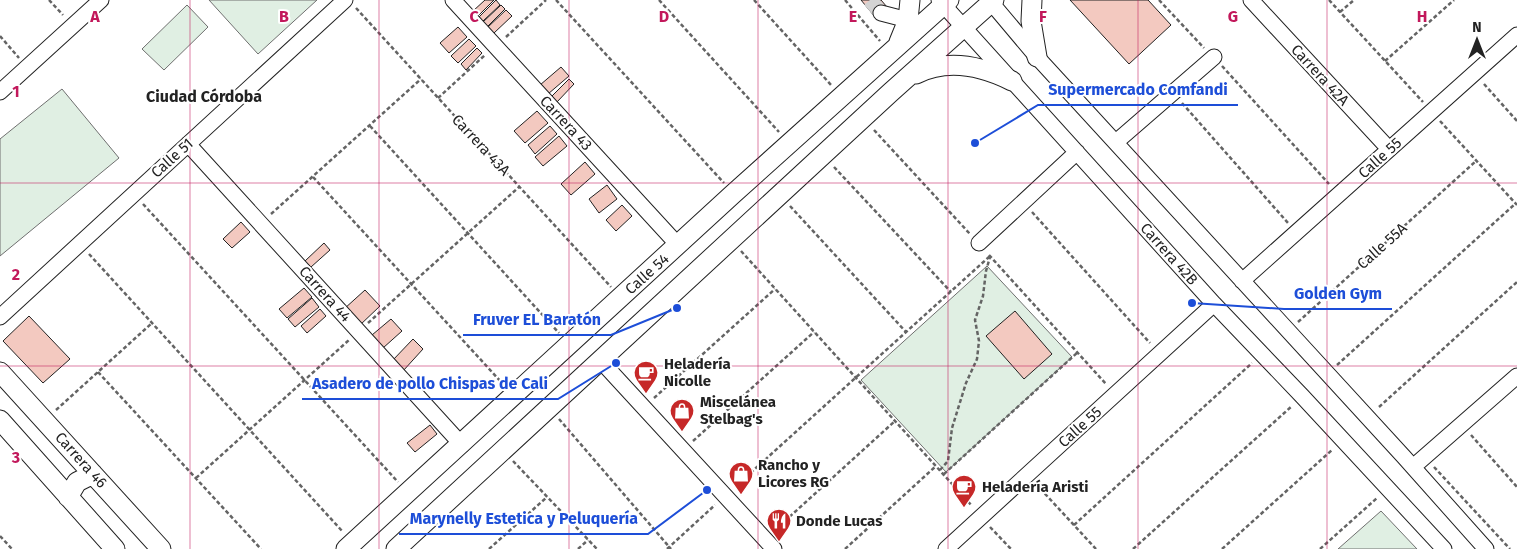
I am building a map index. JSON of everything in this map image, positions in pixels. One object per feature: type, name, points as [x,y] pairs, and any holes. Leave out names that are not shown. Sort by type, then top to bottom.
[{"type":"main road","points":[[887,49],[901,38],[908,20],[910,0]]},
{"type":"main road","points":[[1032,0],[1031,21],[1037,57]]},
{"type":"main road","name":"Calle 54","points":[[396,549],[891,92],[964,28],[991,1]]},
{"type":"main road","name":"Calle 54","points":[[345,541],[462,445],[887,49],[944,2]]},
{"type":"main road","points":[[891,92],[905,80],[922,72],[958,64],[995,72],[1012,81]]},
{"type":"main road","name":"Carrera 46","points":[[0,372],[161,549]]},
{"type":"main road","points":[[0,420],[114,548]]},
{"type":"main road","points":[[68,497],[77,482],[93,474]]},
{"type":"street","points":[[0,92],[101,0]]},
{"type":"street","name":"Carrera 43","points":[[453,0],[678,245]]},
{"type":"street","name":"Carrera 42A","points":[[1251,0],[1390,149]]},
{"type":"street","points":[[991,1],[1037,57],[1413,466],[1486,549]]},
{"type":"street","name":"Carrera 42B","points":[[944,2],[964,28],[1214,304],[1444,549]]},
{"type":"street","name":"Calle 51","points":[[0,316],[188,144],[350,4]]},
{"type":"street","points":[[880,13],[908,20]]},
{"type":"street","name":"Calle 55","points":[[1242,281],[1517,36]]},
{"type":"street","points":[[1116,142],[1214,57]]},
{"type":"street","name":"Carrera 44","points":[[188,144],[462,445]]},
{"type":"street","points":[[979,243],[1077,152]]},
{"type":"street","name":"Calle 55","points":[[946,549],[1214,304]]},
{"type":"street","points":[[600,360],[769,544]]},
{"type":"street","points":[[1413,466],[1517,376]]},
{"type":"path","points":[[49,0],[72,26]]},
{"type":"path","points":[[556,0],[728,188]]},
{"type":"path","points":[[659,0],[784,137]]},
{"type":"path","points":[[754,0],[836,90]]},
{"type":"path","points":[[846,0],[887,49]]},
{"type":"path","points":[[1159,0],[1214,57],[1338,195]]},
{"type":"path","points":[[1340,12],[1354,0]]},
{"type":"path","points":[[1385,61],[1454,0]]},
{"type":"path","name":"Carrera 43A","points":[[350,4],[614,291]]},
{"type":"path","points":[[0,36],[27,67]]},
{"type":"path","points":[[1475,73],[1517,121]]},
{"type":"path","points":[[261,224],[421,79]]},
{"type":"path","points":[[1173,92],[1296,232]]},
{"type":"path","points":[[370,126],[563,337]]},
{"type":"path","points":[[873,129],[1116,394]]},
{"type":"path","name":"Calle 55A","points":[[1288,331],[1476,161]]},
{"type":"path","points":[[831,164],[951,292]]},
{"type":"path","points":[[313,177],[507,387]]},
{"type":"path","points":[[134,194],[400,484]]},
{"type":"path","points":[[1023,202],[1160,354]]},
{"type":"path","points":[[1327,374],[1515,204]]},
{"type":"path","points":[[788,205],[906,332]]},
{"type":"path","points":[[80,243],[345,541]]},
{"type":"path","points":[[740,250],[1011,549]]},
{"type":"path","points":[[556,416],[669,548],[990,256]]},
{"type":"path","points":[[940,470],[948,461],[952,428],[966,383],[977,359],[978,342],[975,320],[984,296],[986,271],[990,256]]},
{"type":"path","points":[[1379,407],[1517,282]]},
{"type":"path","points":[[644,408],[775,289]]},
{"type":"path","points":[[53,412],[152,323]]},
{"type":"path","points":[[683,450],[814,332]]},
{"type":"path","points":[[944,474],[1078,352]]},
{"type":"path","points":[[1074,525],[1252,363]]},
{"type":"path","points":[[98,372],[260,549]]},
{"type":"path","points":[[1133,549],[1302,396]]},
{"type":"path","points":[[769,544],[895,421]]},
{"type":"path","points":[[1462,424],[1517,487]]},
{"type":"path","points":[[1222,549],[1332,450]]},
{"type":"path","points":[[512,460],[597,549]]},
{"type":"path","points":[[845,549],[936,466]]},
{"type":"path","points":[[1027,475],[1096,549]]},
{"type":"path","points":[[489,549],[547,497]]},
{"type":"path","points":[[1320,549],[1377,498]]},
{"type":"path","points":[[0,536],[12,549]]},
{"type":"path","points":[[578,549],[588,540]]},
{"type":"green space","points":[[209,0],[317,0],[258,54]]},
{"type":"green space","points":[[187,5],[208,27],[164,70],[142,49]]},
{"type":"green space","points":[[62,89],[119,158],[0,256],[0,139]]},
{"type":"green space","points":[[987,266],[1072,357],[946,472],[861,380]]},
{"type":"green space","points":[[1381,511],[1417,549],[1338,549]]},
{"type":"building","points":[[485,0],[494,0],[478,16],[473,11]]},
{"type":"building","points":[[496,0],[500,5],[483,21],[479,17]]},
{"type":"building","points":[[861,0],[881,0],[887,7],[875,17]]},
{"type":"building","points":[[1070,0],[1148,0],[1171,25],[1129,64]]},
{"type":"building","points":[[501,5],[505,9],[487,27],[483,22]]},
{"type":"building","points":[[506,10],[512,16],[494,33],[488,27]]},
{"type":"building","points":[[458,27],[467,37],[449,53],[440,43]]},
{"type":"building","points":[[469,39],[476,46],[458,63],[451,56]]},
{"type":"building","points":[[477,48],[482,53],[466,70],[461,64]]},
{"type":"building","points":[[561,67],[569,76],[548,94],[540,85]]},
{"type":"building","points":[[569,79],[574,84],[557,102],[551,97]]},
{"type":"building","points":[[537,111],[548,123],[525,143],[514,131]]},
{"type":"building","points":[[550,126],[557,134],[535,154],[528,145]]},
{"type":"building","points":[[559,136],[567,146],[543,166],[535,157]]},
{"type":"building","points":[[585,162],[595,174],[571,195],[561,184]]},
{"type":"building","points":[[607,185],[617,199],[599,213],[589,199]]},
{"type":"building","points":[[622,205],[632,216],[616,231],[606,220]]},
{"type":"building","points":[[241,222],[250,232],[232,248],[223,239]]},
{"type":"building","points":[[324,243],[330,250],[311,267],[305,261]]},
{"type":"building","points":[[304,288],[312,297],[287,318],[279,309]]},
{"type":"building","points":[[365,290],[380,306],[359,326],[344,309]]},
{"type":"building","points":[[312,298],[319,307],[295,327],[288,319]]},
{"type":"building","points":[[320,309],[326,316],[307,333],[301,326]]},
{"type":"building","points":[[1015,311],[1052,354],[1024,379],[986,336]]},
{"type":"building","points":[[29,316],[70,359],[43,383],[3,341]]},
{"type":"building","points":[[391,319],[402,331],[383,348],[372,335]]},
{"type":"building","points":[[413,339],[423,349],[403,371],[392,361]]},
{"type":"building","points":[[430,425],[437,434],[415,452],[407,443]]},
{"type":"tunnel","points":[[870,0],[881,13]]},
{"type":"place","name":"Supermercado Comfandi","points":[[975,143]]},
{"type":"place","name":"Golden Gym","points":[[1192,303]]},
{"type":"place","name":"Fruver EL Baratón","points":[[677,308]]},
{"type":"place","name":"Asadero de pollo Chispas de Cali","points":[[616,363]]},
{"type":"place","name":"Heladería Nicolle","points":[[646,394]]},
{"type":"place","name":"Miscelánea Stelbag's","points":[[682,432]]},
{"type":"place","name":"Marynelly Estetica y Peluquería","points":[[707,490]]},
{"type":"place","name":"Rancho y Licores RG","points":[[741,495]]},
{"type":"place","name":"Heladería Aristi","points":[[964,508]]},
{"type":"place","name":"Donde Lucas","points":[[779,542]]},
{"type":"district","name":"Ciudad Córdoba","points":[[204,96]]}]
